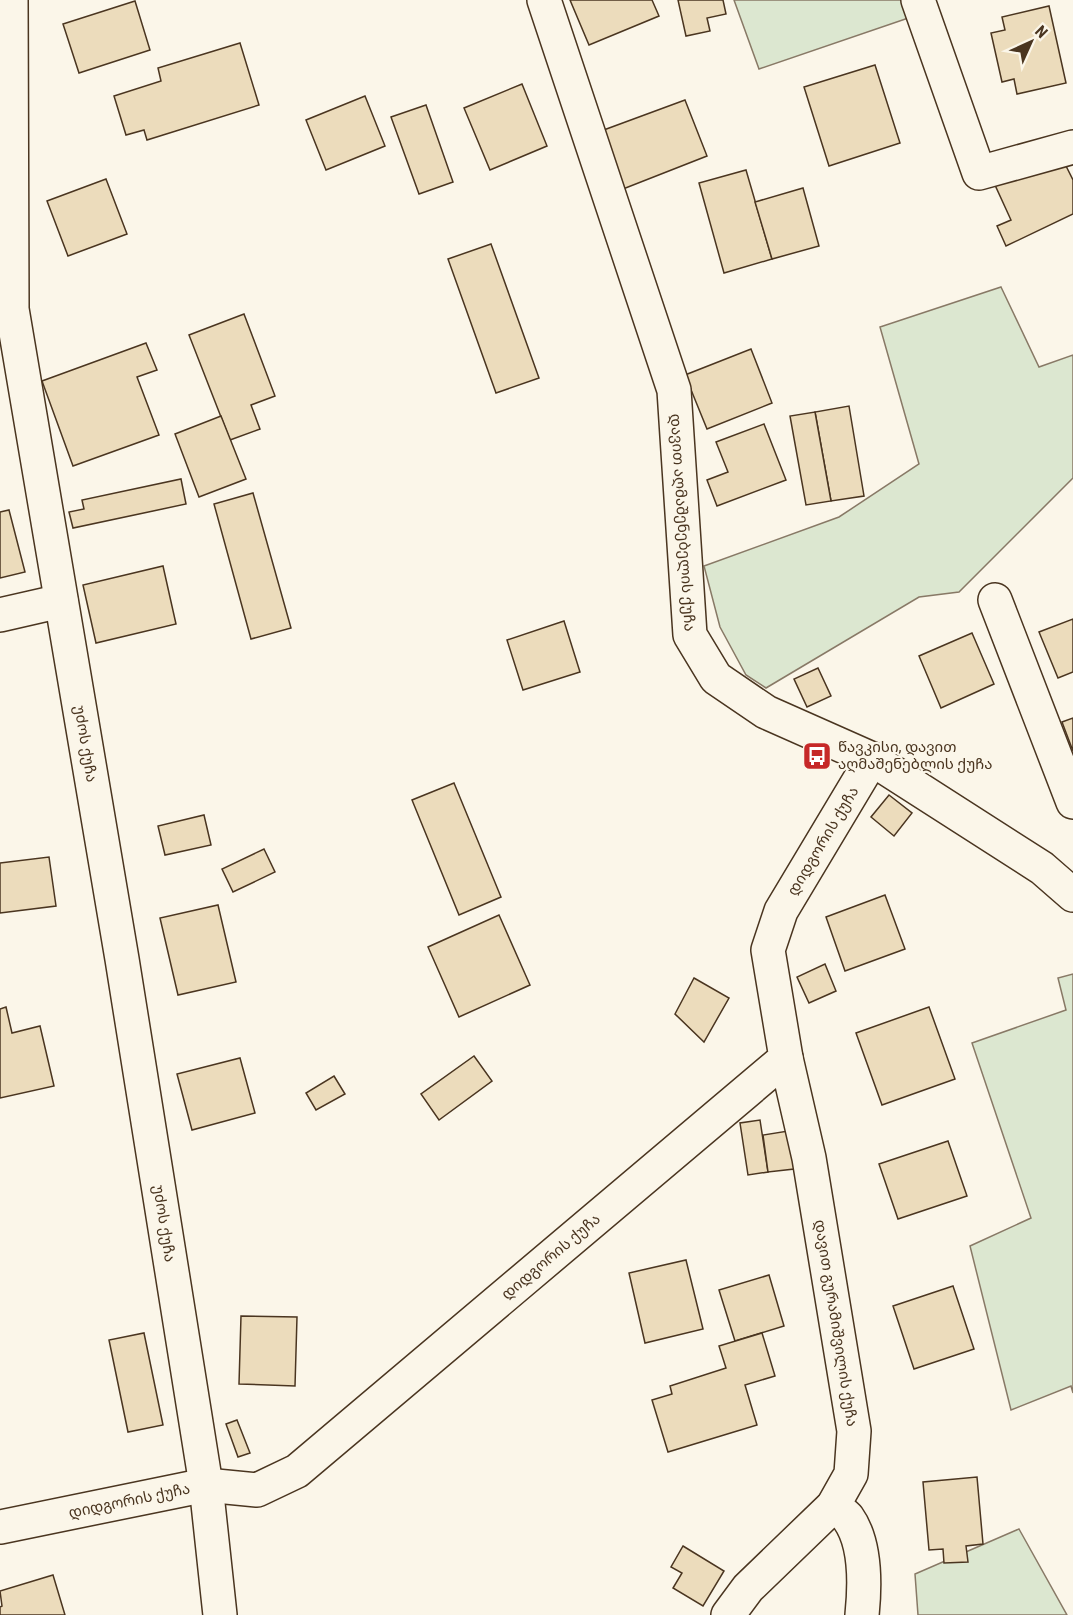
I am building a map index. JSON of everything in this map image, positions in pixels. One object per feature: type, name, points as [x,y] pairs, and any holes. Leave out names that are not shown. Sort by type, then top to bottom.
[{"type":"street","name":"უძოს ქუჩა","points":[[11,0],[12,309],[124,971],[206,1485],[220,1615]]},
{"type":"street","name":"დავით აღმაშენებელის ქუჩა","points":[[544,0],[674,390],[690,634],[716,678],[766,712],[872,759],[1042,868],[1073,895]]},
{"type":"street","points":[[918,0],[979,173],[1073,147]]},
{"type":"street","points":[[995,600],[1071,791]]},
{"type":"street","points":[[0,615],[61,601]]},
{"type":"street","name":"დიდგორის ქუჩა","points":[[0,1527],[206,1485],[257,1490],[297,1471],[786,1058],[768,950],[781,911],[872,759]]},
{"type":"street","name":"დავით გურამიშვილის ქუჩა","points":[[728,1615],[748,1588],[833,1506],[851,1474],[854,1431],[809,1158],[786,1058]]},
{"type":"street","points":[[833,1506],[848,1518],[860,1547],[865,1586],[862,1615]]},
{"type":"green space","points":[[734,0],[918,0],[923,13],[759,69]]},
{"type":"green space","points":[[1001,287],[1039,367],[1073,355],[1073,478],[959,592],[919,597],[766,688],[746,675],[720,627],[704,566],[839,517],[919,464],[880,327]]},
{"type":"green space","points":[[1073,974],[1073,1393],[1071,1386],[1011,1410],[970,1246],[1031,1218],[972,1043],[1066,1010],[1058,978]]},
{"type":"green space","points":[[1019,1529],[1067,1615],[918,1615],[915,1574]]},
{"type":"building","points":[[570,0],[652,0],[659,16],[589,45]]},
{"type":"building","points":[[678,0],[723,0],[726,14],[707,18],[710,31],[686,36]]},
{"type":"building","points":[[135,1],[150,50],[79,73],[63,24]]},
{"type":"building","points":[[1049,6],[1066,83],[1017,94],[1014,79],[1002,82],[991,33],[1005,30],[1002,17]]},
{"type":"building","points":[[240,43],[259,105],[147,140],[144,130],[126,135],[114,96],[161,81],[158,68]]},
{"type":"building","points":[[875,65],[900,143],[829,166],[804,87]]},
{"type":"building","points":[[522,84],[547,146],[490,170],[464,108]]},
{"type":"building","points":[[365,96],[385,146],[326,170],[306,120]]},
{"type":"building","points":[[685,100],[707,156],[623,189],[601,131]]},
{"type":"building","points":[[426,105],[453,182],[419,194],[391,117]]},
{"type":"building","points":[[1060,154],[1073,180],[1073,214],[1006,246],[997,226],[1011,220],[995,185]]},
{"type":"building","points":[[746,170],[772,259],[724,273],[699,183]]},
{"type":"building","points":[[106,179],[127,234],[68,256],[47,201]]},
{"type":"building","points":[[803,188],[819,246],[772,259],[755,202]]},
{"type":"building","points":[[491,244],[539,378],[496,393],[448,259]]},
{"type":"building","points":[[244,314],[275,396],[251,405],[260,429],[230,440],[189,335]]},
{"type":"building","points":[[146,343],[157,370],[137,377],[159,435],[73,466],[42,381]]},
{"type":"building","points":[[751,349],[772,403],[707,429],[685,375]]},
{"type":"building","points":[[849,406],[864,496],[831,501],[815,412]]},
{"type":"building","points":[[815,412],[831,501],[806,505],[790,416]]},
{"type":"building","points":[[221,416],[246,479],[199,497],[175,434]]},
{"type":"building","points":[[764,424],[786,480],[717,506],[707,480],[728,472],[716,442]]},
{"type":"building","points":[[181,479],[186,504],[73,528],[69,512],[84,509],[82,500]]},
{"type":"building","points":[[253,493],[291,628],[251,639],[214,504]]},
{"type":"building","points":[[9,510],[25,572],[0,578],[0,512]]},
{"type":"building","points":[[163,566],[176,624],[96,643],[83,585]]},
{"type":"building","points":[[1073,619],[1073,672],[1058,678],[1039,632]]},
{"type":"building","points":[[564,621],[580,672],[523,690],[507,640]]},
{"type":"building","points":[[972,633],[994,684],[941,708],[919,656]]},
{"type":"building","points":[[818,668],[831,696],[807,707],[794,679]]},
{"type":"building","points":[[1073,718],[1073,751],[1062,722]]},
{"type":"building","points":[[454,783],[501,897],[459,915],[412,800]]},
{"type":"building","points":[[889,795],[912,813],[894,836],[871,817]]},
{"type":"building","points":[[204,815],[211,845],[165,855],[158,826]]},
{"type":"building","points":[[264,849],[275,872],[233,892],[222,869]]},
{"type":"building","points":[[49,857],[56,906],[0,913],[0,863]]},
{"type":"building","points":[[885,895],[905,949],[845,971],[826,917]]},
{"type":"building","points":[[218,905],[236,982],[178,995],[160,918]]},
{"type":"building","points":[[499,915],[530,985],[459,1017],[428,947]]},
{"type":"building","points":[[825,964],[836,991],[809,1003],[797,977]]},
{"type":"building","points":[[694,978],[729,998],[704,1042],[675,1014]]},
{"type":"building","points":[[6,1007],[12,1033],[40,1026],[54,1086],[0,1098],[0,1009]]},
{"type":"building","points":[[929,1007],[955,1079],[882,1105],[856,1033]]},
{"type":"building","points":[[474,1056],[492,1081],[439,1120],[421,1094]]},
{"type":"building","points":[[240,1058],[255,1113],[192,1130],[177,1074]]},
{"type":"building","points":[[334,1076],[345,1094],[316,1110],[306,1093]]},
{"type":"building","points":[[760,1120],[768,1172],[748,1175],[740,1123]]},
{"type":"building","points":[[788,1131],[794,1169],[768,1172],[763,1135]]},
{"type":"building","points":[[948,1141],[967,1196],[898,1219],[879,1164]]},
{"type":"building","points":[[686,1260],[703,1329],[645,1343],[629,1273]]},
{"type":"building","points":[[769,1275],[784,1326],[735,1341],[719,1290]]},
{"type":"building","points":[[953,1286],[974,1349],[914,1369],[893,1306]]},
{"type":"building","points":[[241,1316],[297,1317],[295,1386],[239,1384]]},
{"type":"building","points":[[144,1333],[163,1425],[128,1432],[109,1340]]},
{"type":"building","points":[[762,1333],[775,1376],[745,1385],[757,1425],[668,1452],[652,1400],[672,1394],[670,1386],[726,1368],[719,1346]]},
{"type":"building","points":[[237,1420],[250,1453],[238,1457],[226,1424]]},
{"type":"building","points":[[977,1477],[983,1544],[966,1546],[968,1562],[944,1563],[943,1549],[929,1550],[923,1482]]},
{"type":"building","points":[[683,1546],[724,1571],[703,1606],[673,1588],[682,1573],[671,1567]]},
{"type":"building","points":[[53,1575],[65,1615],[0,1615],[2,1606],[0,1591]]},
{"type":"place","name":"წავკისი, დავით აღმაშენებლის ქუჩა","points":[[817,756]]}]
